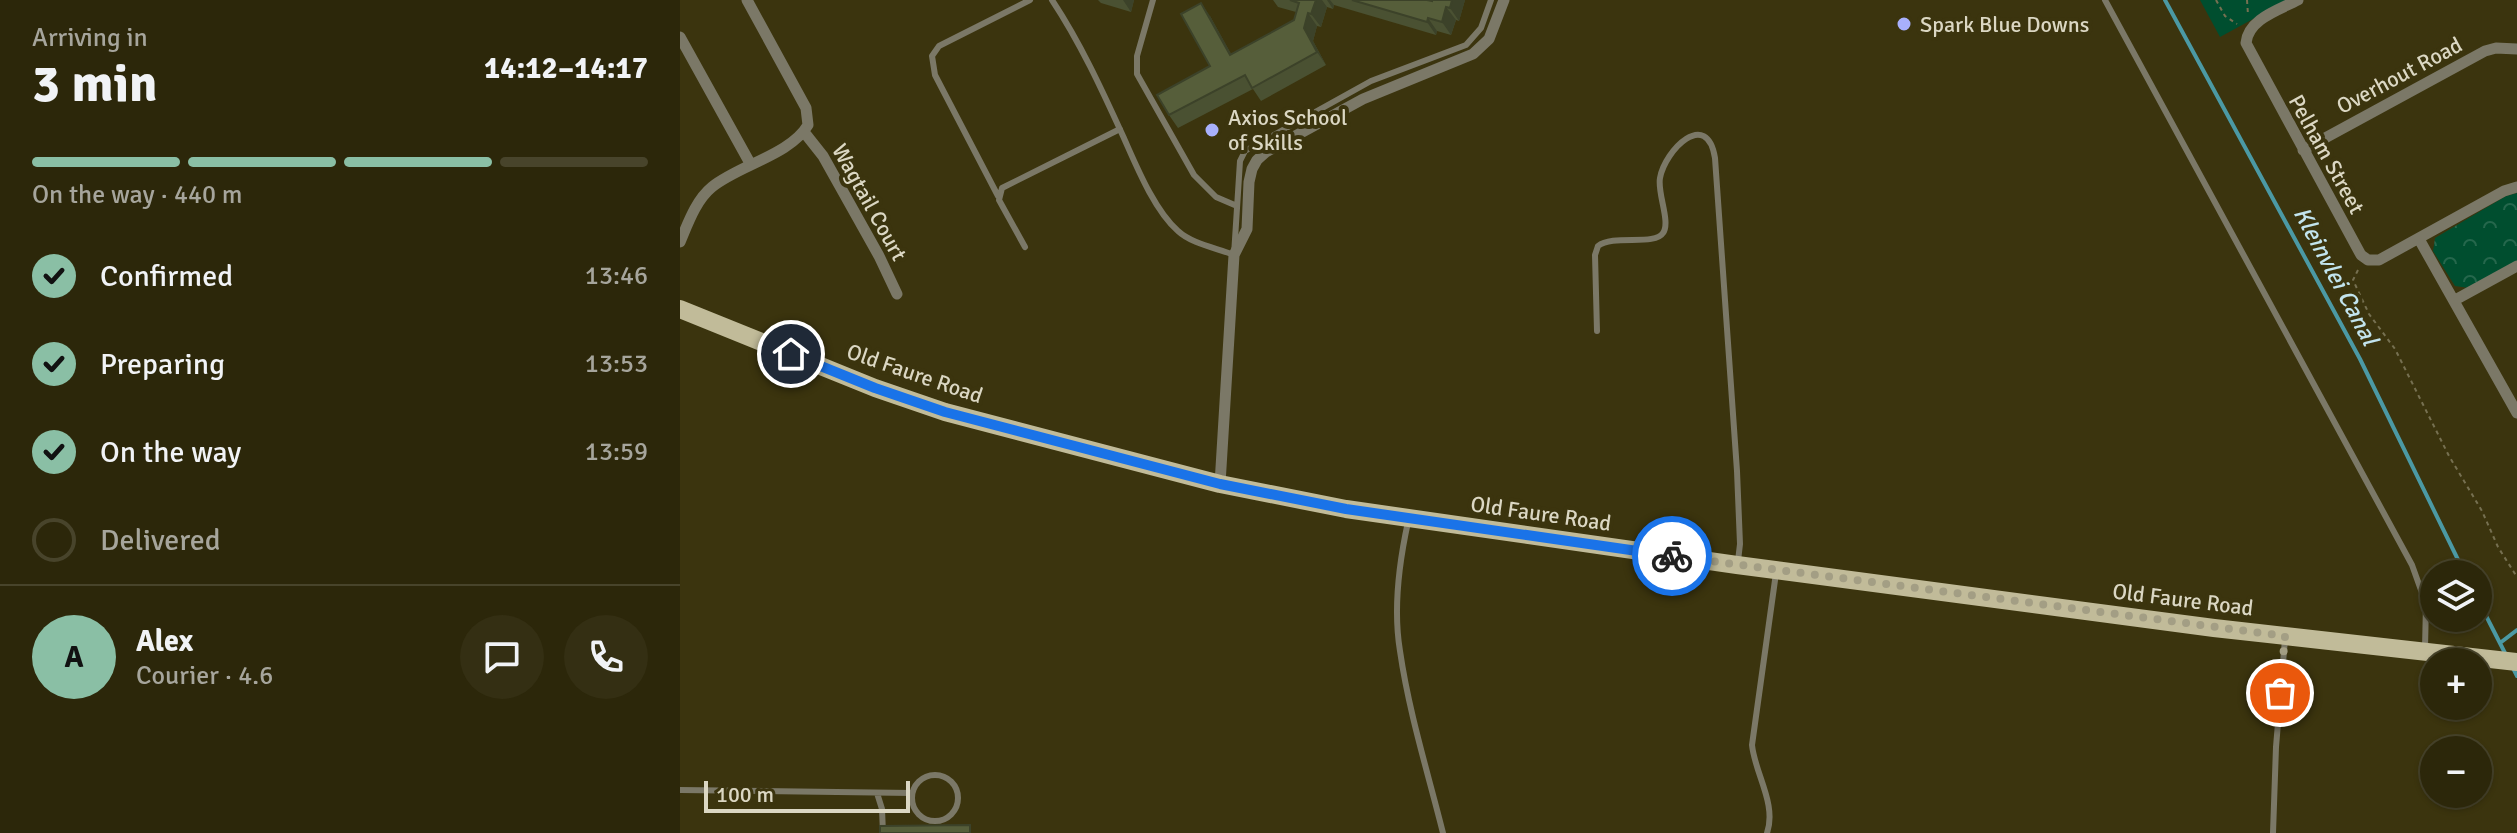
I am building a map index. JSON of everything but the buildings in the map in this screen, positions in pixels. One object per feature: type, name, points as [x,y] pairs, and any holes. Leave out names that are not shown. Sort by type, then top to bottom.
[{"type":"main road","name":"Old Faure Road","points":[[680,309],[875,388],[945,412],[1220,484],[1346,509],[1737,565],[2285,636],[2420,650]]},
{"type":"main road","name":"Old Faure Road","points":[[2492,659],[2517,662]]},
{"type":"street","points":[[680,242],[701,198],[712,186],[795,140],[808,125],[806,108],[747,0]]},
{"type":"street","points":[[1220,484],[1234,255],[1247,229],[1249,182],[1257,160],[1266,152],[1363,99],[1473,54],[1489,39],[1504,0]]},
{"type":"street","points":[[2248,31],[2255,23],[2298,0]]},
{"type":"street","name":"Pelham Street","points":[[2248,31],[2247,49],[2365,259]]},
{"type":"street","points":[[680,37],[751,165]]},
{"type":"street","name":"Overhout Road","points":[[2303,150],[2485,51],[2517,49]]},
{"type":"street","name":"Wagtail Court","points":[[804,132],[823,156],[897,294]]},
{"type":"street","points":[[2365,259],[2373,261],[2384,258],[2504,191],[2517,187]]},
{"type":"street","points":[[2419,239],[2517,413]]},
{"type":"street","points":[[2455,300],[2517,266]]},
{"type":"lane","points":[[1025,247],[935,75],[932,56],[939,46],[1030,0]]},
{"type":"lane","points":[[1052,0],[1165,216],[1178,232],[1234,255],[1240,161],[1245,151],[1371,81],[1466,45],[1481,28],[1491,0]]},
{"type":"lane","points":[[1153,0],[1137,56],[1137,74],[1194,175],[1216,197],[1237,206]]},
{"type":"lane","points":[[2105,0],[2412,565],[2426,604],[2425,648]]},
{"type":"lane","points":[[998,196],[1002,188],[1120,129]]},
{"type":"lane","points":[[1597,331],[1595,255],[1598,246],[1610,240],[1662,236],[1665,220],[1659,190],[1663,169],[1675,148],[1684,141],[1701,134],[1708,137],[1713,144],[1715,158],[1736,455],[1740,544],[1737,565]]},
{"type":"lane","points":[[1409,518],[1400,558],[1399,649],[1443,833]]},
{"type":"lane","points":[[1767,833],[1770,814],[1752,745],[1776,570]]},
{"type":"lane","points":[[2273,833],[2285,636]]},
{"type":"lane","points":[[943,776],[956,790],[957,803],[945,818],[926,819],[916,812],[912,793],[923,778],[943,776]]},
{"type":"lane","points":[[680,790],[912,793]]},
{"type":"lane","points":[[877,793],[882,809],[883,833]]},
{"type":"path","points":[[2216,0],[2225,16],[2248,31]]},
{"type":"path","points":[[2365,259],[2353,280],[2369,314],[2395,349],[2449,456],[2517,577]]},
{"type":"green space","points":[[2200,0],[2288,0],[2220,37]]},
{"type":"green space","points":[[2517,193],[2517,261],[2469,288],[2455,286],[2433,251],[2435,238],[2506,196]]},
{"type":"waterway","name":"Kleinvlei Canal","points":[[2165,0],[2360,359],[2458,560]]},
{"type":"waterway","name":"Kleinvlei Canal","points":[[2492,628],[2506,655]]},
{"type":"waterway","points":[[2500,643],[2517,630]]},
{"type":"waterway","name":"Kleinvlei Canal","points":[[2512,666],[2517,676]]},
{"type":"way so far","points":[[1672,556],[2285,636],[2280,693]]},
{"type":"place","name":"Spark Blue Downs","points":[[1904,24]]},
{"type":"place","name":"Axios School of Skills","points":[[1212,130]]},
{"type":"route","points":[[791,354],[945,412],[1220,484],[1346,509],[1672,556]]}]
